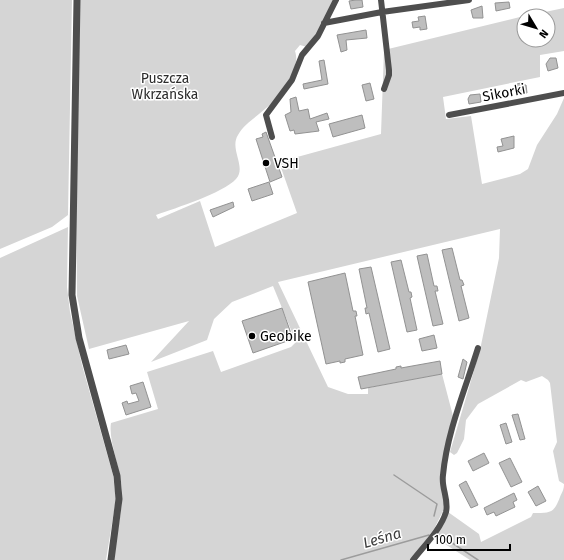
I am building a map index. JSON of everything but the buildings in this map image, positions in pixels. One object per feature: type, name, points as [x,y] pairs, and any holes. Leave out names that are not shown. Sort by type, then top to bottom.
[{"type":"street","points":[[77,0],[72,295],[79,338],[117,476],[119,499],[111,560]]},
{"type":"street","points":[[272,137],[266,114],[285,91],[299,66],[302,55],[318,36],[336,0]]},
{"type":"street","points":[[381,0],[389,75],[384,89]]},
{"type":"street","points":[[324,23],[382,12],[469,0]]},
{"type":"street","name":"Sikorki","points":[[449,115],[564,93]]},
{"type":"street","points":[[413,560],[434,533],[446,512],[445,493],[442,485],[446,456],[453,427],[478,348]]},
{"type":"green space","points":[[0,0],[72,0],[68,215],[52,227],[0,249]]},
{"type":"green space","name":"Puszcza Wkrzańska","points":[[80,0],[334,0],[317,35],[307,47],[300,45],[295,51],[295,65],[289,80],[282,91],[269,106],[245,126],[238,135],[235,146],[240,169],[236,179],[221,190],[210,195],[156,215],[158,219],[200,201],[215,247],[297,213],[279,162],[381,134],[384,50],[516,18],[516,48],[556,48],[556,10],[564,8],[564,51],[540,55],[540,77],[443,97],[446,119],[471,116],[482,184],[520,174],[528,169],[537,145],[557,114],[564,98],[564,484],[559,481],[553,451],[557,442],[550,383],[542,376],[526,382],[521,380],[478,404],[466,420],[464,439],[457,453],[454,455],[450,452],[480,350],[499,258],[500,229],[278,282],[328,387],[348,394],[368,394],[368,388],[442,374],[453,416],[440,477],[444,504],[443,511],[434,529],[411,560],[114,560],[122,490],[111,438],[111,423],[158,409],[147,372],[213,351],[221,372],[291,347],[296,342],[273,286],[232,302],[214,319],[207,340],[151,362],[189,321],[89,349],[77,296],[76,189]]},
{"type":"green space","points":[[68,227],[67,287],[70,312],[82,365],[113,475],[116,499],[106,560],[0,560],[0,258]]},
{"type":"green space","points":[[564,484],[564,560],[470,560],[434,537],[448,512],[479,534],[481,542],[531,517],[533,513],[544,513],[554,509]]},
{"type":"waterway","points":[[394,475],[437,504],[434,516]]},
{"type":"waterway","name":"Leśna","points":[[437,533],[478,560]]},
{"type":"waterway","name":"Leśna","points":[[341,560],[429,535]]},
{"type":"place","name":"VSH","points":[[266,163]]},
{"type":"place","name":"Geobike","points":[[252,336]]}]
